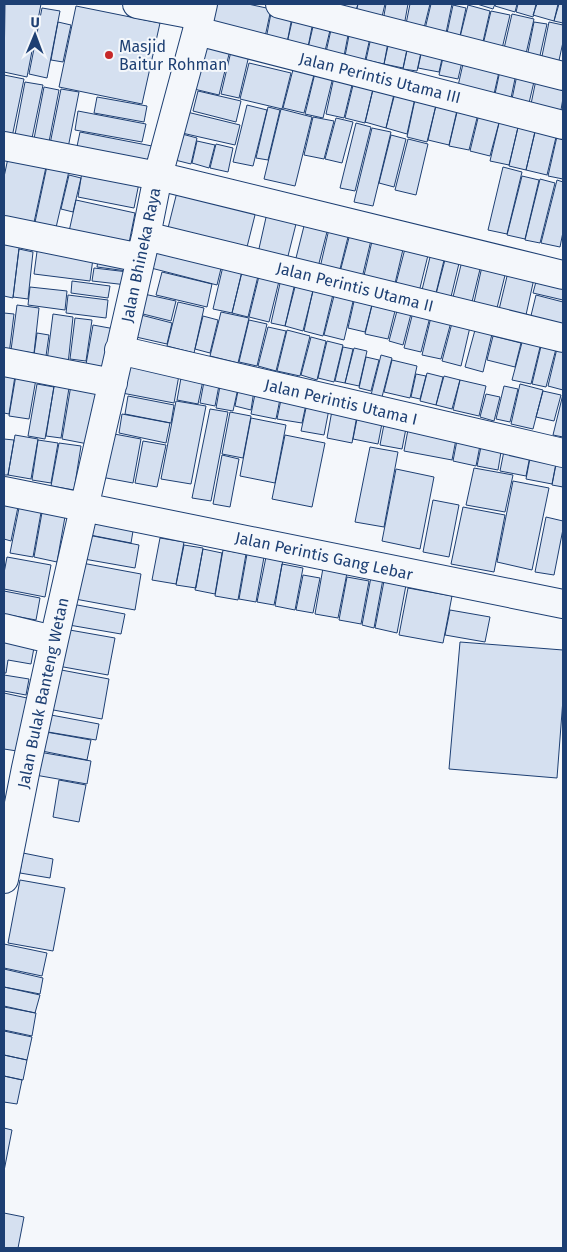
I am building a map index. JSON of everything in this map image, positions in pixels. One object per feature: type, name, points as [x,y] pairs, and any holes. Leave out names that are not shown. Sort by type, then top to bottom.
[{"type":"street","name":"Jalan Perintis Utama III","points":[[137,4],[200,17],[563,125]]},
{"type":"street","points":[[280,4],[563,76]]},
{"type":"street","name":"Jalan Bhineka Raya","points":[[85,507],[158,176],[200,17]]},
{"type":"street","points":[[4,146],[158,176],[563,275]]},
{"type":"street","name":"Jalan Perintis Utama II","points":[[4,230],[143,247],[563,338]]},
{"type":"street","name":"Jalan Perintis Utama I","points":[[119,350],[563,453]]},
{"type":"street","points":[[4,362],[113,382]]},
{"type":"street","name":"Jalan Perintis Gang Lebar","points":[[4,491],[563,604]]},
{"type":"street","name":"Jalan Bulak Banteng Wetan","points":[[4,879],[15,766],[54,640],[85,507]]},
{"type":"street","points":[[4,628],[54,640]]},
{"type":"building","points":[[5,4],[41,4],[27,77],[4,72]]},
{"type":"building","points":[[215,4],[248,4],[271,9],[265,37],[210,25]]},
{"type":"building","points":[[345,4],[358,4],[355,14],[344,12]]},
{"type":"building","points":[[358,4],[385,4],[381,21],[355,16]]},
{"type":"building","points":[[386,4],[408,4],[404,26],[383,21]]},
{"type":"building","points":[[410,4],[430,4],[424,28],[406,24]]},
{"type":"building","points":[[431,4],[452,4],[446,33],[425,29]]},
{"type":"building","points":[[477,4],[495,4],[493,9]]},
{"type":"building","points":[[496,4],[517,4],[515,12],[495,6]]},
{"type":"building","points":[[518,4],[536,4],[533,17],[516,12]]},
{"type":"building","points":[[537,4],[558,4],[554,21],[533,15]]},
{"type":"building","points":[[559,4],[563,4],[563,23],[554,21]]},
{"type":"building","points":[[453,5],[466,8],[460,36],[447,33]]},
{"type":"building","points":[[468,5],[490,11],[482,46],[459,41]]},
{"type":"building","name":"Masjid Baitur Rohman","points":[[76,6],[160,23],[142,104],[59,87]]},
{"type":"building","points":[[42,8],[60,11],[47,78],[29,74]]},
{"type":"building","points":[[272,8],[293,12],[287,43],[266,39]]},
{"type":"building","points":[[491,11],[510,15],[501,53],[482,49]]},
{"type":"building","points":[[294,13],[314,17],[308,47],[287,43]]},
{"type":"building","points":[[512,14],[534,19],[525,58],[503,53]]},
{"type":"building","points":[[315,18],[332,22],[325,51],[308,48]]},
{"type":"building","points":[[333,21],[350,25],[344,56],[326,52]]},
{"type":"building","points":[[58,22],[71,25],[63,62],[51,60]]},
{"type":"building","points":[[534,22],[547,24],[539,60],[527,57]]},
{"type":"building","points":[[549,22],[563,25],[563,42],[558,65],[541,61]]},
{"type":"building","points":[[351,25],[372,29],[365,60],[345,56]]},
{"type":"building","points":[[372,33],[389,37],[384,64],[366,60]]},
{"type":"building","points":[[390,37],[409,40],[403,68],[384,64]]},
{"type":"building","points":[[207,40],[231,46],[219,95],[194,89]]},
{"type":"building","points":[[409,41],[423,43],[417,71],[403,69]]},
{"type":"building","points":[[423,45],[444,50],[439,72],[418,68]]},
{"type":"building","points":[[232,47],[250,51],[239,98],[221,94]]},
{"type":"building","points":[[445,49],[464,53],[458,79],[439,75]]},
{"type":"building","points":[[465,55],[501,63],[494,94],[458,86]]},
{"type":"building","points":[[295,62],[316,67],[304,113],[283,108]]},
{"type":"building","points":[[249,63],[291,73],[282,109],[240,99]]},
{"type":"building","points":[[501,66],[517,69],[511,98],[495,94]]},
{"type":"building","points":[[316,69],[334,73],[323,118],[305,114]]},
{"type":"building","points":[[518,70],[536,73],[529,103],[512,99]]},
{"type":"building","points":[[4,75],[24,79],[11,142],[4,141]]},
{"type":"building","points":[[537,75],[563,80],[561,110],[531,104]]},
{"type":"building","points":[[334,77],[353,81],[344,118],[326,114]]},
{"type":"building","points":[[355,77],[375,81],[365,123],[345,118]]},
{"type":"building","points":[[25,82],[43,85],[31,143],[14,140]]},
{"type":"building","points":[[374,85],[395,90],[386,128],[365,122]]},
{"type":"building","points":[[44,87],[59,90],[48,147],[33,144]]},
{"type":"building","points":[[61,89],[79,92],[67,153],[49,149]]},
{"type":"building","points":[[198,91],[241,101],[236,122],[193,111]]},
{"type":"building","points":[[395,93],[415,98],[407,134],[386,128]]},
{"type":"building","points":[[416,95],[437,101],[427,142],[407,137]]},
{"type":"building","points":[[97,97],[147,106],[144,122],[94,113]]},
{"type":"building","points":[[437,101],[458,106],[449,145],[428,140]]},
{"type":"building","points":[[247,105],[267,110],[253,166],[233,162]]},
{"type":"building","points":[[268,107],[280,110],[268,160],[256,158]]},
{"type":"building","points":[[458,108],[478,114],[469,150],[449,146]]},
{"type":"building","points":[[281,109],[312,117],[295,186],[264,179]]},
{"type":"building","points":[[78,111],[146,124],[142,142],[75,130]]},
{"type":"building","points":[[187,112],[240,125],[235,145],[182,133]]},
{"type":"building","points":[[479,114],[500,119],[490,156],[470,151]]},
{"type":"building","points":[[313,117],[334,121],[324,159],[304,155]]},
{"type":"building","points":[[336,118],[353,122],[342,163],[325,159]]},
{"type":"building","points":[[500,119],[519,123],[509,165],[490,161]]},
{"type":"building","points":[[356,123],[371,127],[355,191],[340,188]]},
{"type":"building","points":[[519,123],[536,127],[526,170],[509,166]]},
{"type":"building","points":[[372,128],[391,132],[373,206],[354,202]]},
{"type":"building","points":[[536,128],[557,133],[547,175],[526,170]]},
{"type":"building","points":[[80,132],[152,146],[147,169],[75,156]]},
{"type":"building","points":[[558,132],[563,134],[563,179],[548,176]]},
{"type":"building","points":[[182,134],[197,138],[191,164],[175,160]]},
{"type":"building","points":[[391,135],[406,139],[394,187],[379,183]]},
{"type":"building","points":[[408,139],[428,144],[416,195],[395,190]]},
{"type":"building","points":[[197,141],[215,145],[209,168],[192,163]]},
{"type":"building","points":[[216,144],[233,148],[228,172],[210,168]]},
{"type":"building","points":[[8,158],[46,167],[33,227],[4,221],[4,177]]},
{"type":"building","points":[[47,166],[69,171],[55,232],[34,227]]},
{"type":"building","points":[[503,167],[522,172],[507,234],[488,230]]},
{"type":"building","points":[[82,172],[139,183],[134,208],[78,197]]},
{"type":"building","points":[[69,175],[81,178],[73,212],[61,209]]},
{"type":"building","points":[[522,176],[539,180],[525,239],[507,235]]},
{"type":"building","points":[[540,179],[555,183],[540,243],[525,240]]},
{"type":"building","points":[[557,180],[563,182],[563,232],[560,247],[541,243]]},
{"type":"building","points":[[179,184],[258,203],[245,255],[166,236]]},
{"type":"building","points":[[76,200],[135,213],[128,248],[68,236]]},
{"type":"building","points":[[267,213],[297,220],[287,260],[258,253]]},
{"type":"building","points":[[306,218],[329,224],[316,275],[293,270]]},
{"type":"building","points":[[329,229],[349,233],[338,277],[319,272]]},
{"type":"building","points":[[351,230],[372,236],[362,278],[340,272]]},
{"type":"building","points":[[373,237],[404,245],[393,292],[362,284]]},
{"type":"building","points":[[4,238],[20,240],[13,298],[4,296]]},
{"type":"building","points":[[407,241],[430,247],[419,292],[395,287]]},
{"type":"building","points":[[38,244],[94,251],[90,281],[34,274]]},
{"type":"building","points":[[157,244],[223,260],[217,285],[151,268]]},
{"type":"building","points":[[19,249],[33,252],[28,299],[13,297]]},
{"type":"building","points":[[432,249],[446,252],[435,297],[421,294]]},
{"type":"building","points":[[447,252],[461,255],[450,301],[435,298]]},
{"type":"building","points":[[99,254],[129,258],[127,271],[97,267]]},
{"type":"building","points":[[463,257],[482,261],[471,306],[452,301]]},
{"type":"building","points":[[224,262],[243,267],[232,313],[213,309]]},
{"type":"building","points":[[483,262],[507,267],[496,312],[473,307]]},
{"type":"building","points":[[94,268],[128,272],[127,285],[92,281]]},
{"type":"building","points":[[243,268],[259,272],[248,317],[232,313]]},
{"type":"building","points":[[509,268],[535,274],[524,324],[497,318]]},
{"type":"building","points":[[162,272],[212,284],[207,307],[156,295]]},
{"type":"building","points":[[260,272],[280,277],[269,322],[249,317]]},
{"type":"building","points":[[538,274],[563,280],[563,300],[533,293]]},
{"type":"building","points":[[281,279],[295,283],[285,326],[271,323]]},
{"type":"building","points":[[72,281],[110,286],[108,298],[71,293]]},
{"type":"building","points":[[315,281],[335,286],[323,336],[304,331]]},
{"type":"building","points":[[296,283],[314,287],[303,331],[285,326]]},
{"type":"building","points":[[30,287],[67,291],[65,310],[28,305]]},
{"type":"building","points":[[336,288],[355,293],[344,340],[324,335]]},
{"type":"building","points":[[144,294],[176,301],[171,321],[139,313]]},
{"type":"building","points":[[68,295],[108,300],[106,318],[66,313]]},
{"type":"building","points":[[536,295],[563,302],[563,337],[528,328]]},
{"type":"building","points":[[355,297],[373,301],[365,332],[348,328]]},
{"type":"building","points":[[373,301],[396,307],[388,339],[365,334]]},
{"type":"building","points":[[178,302],[204,308],[194,353],[167,346]]},
{"type":"building","points":[[17,305],[39,308],[34,353],[11,350]]},
{"type":"building","points":[[398,307],[412,310],[403,345],[389,341]]},
{"type":"building","points":[[414,308],[431,313],[421,352],[404,348]]},
{"type":"building","points":[[221,312],[249,318],[238,363],[210,356]]},
{"type":"building","points":[[4,313],[14,314],[9,354],[4,353]]},
{"type":"building","points":[[53,314],[73,317],[68,364],[47,361]]},
{"type":"building","points":[[141,315],[172,323],[167,344],[136,337]]},
{"type":"building","points":[[203,316],[218,320],[210,353],[195,349]]},
{"type":"building","points":[[431,317],[451,322],[441,359],[422,355]]},
{"type":"building","points":[[75,318],[92,320],[86,361],[70,359]]},
{"type":"building","points":[[249,320],[267,324],[257,366],[239,362]]},
{"type":"building","points":[[452,323],[470,327],[461,366],[442,361]]},
{"type":"building","points":[[93,325],[115,329],[107,373],[85,370]]},
{"type":"building","points":[[268,327],[286,331],[276,371],[258,366]]},
{"type":"building","points":[[287,330],[310,336],[300,376],[277,371]]},
{"type":"building","points":[[475,330],[492,334],[483,372],[465,367]]},
{"type":"building","points":[[37,333],[49,335],[45,363],[33,362]]},
{"type":"building","points":[[524,335],[542,339],[531,384],[512,380]]},
{"type":"building","points":[[493,336],[521,343],[515,367],[487,360]]},
{"type":"building","points":[[311,337],[326,341],[317,380],[301,375]]},
{"type":"building","points":[[559,340],[563,341],[563,390],[548,386]]},
{"type":"building","points":[[327,341],[343,345],[334,382],[318,378]]},
{"type":"building","points":[[542,342],[557,345],[546,387],[532,384]]},
{"type":"building","points":[[343,347],[353,349],[345,383],[335,381]]},
{"type":"building","points":[[354,348],[367,351],[359,386],[345,383]]},
{"type":"building","points":[[381,355],[392,358],[382,397],[371,395]]},
{"type":"building","points":[[366,357],[379,360],[371,391],[359,388]]},
{"type":"building","points":[[392,360],[417,366],[410,398],[384,392]]},
{"type":"building","points":[[127,365],[179,375],[174,403],[122,393]]},
{"type":"building","points":[[183,367],[205,371],[198,404],[177,400]]},
{"type":"building","points":[[206,371],[221,375],[215,406],[200,403]]},
{"type":"building","points":[[427,373],[443,377],[436,405],[420,401]]},
{"type":"building","points":[[4,374],[15,376],[9,414],[4,413]]},
{"type":"building","points":[[416,374],[426,376],[420,399],[411,397]]},
{"type":"building","points":[[16,375],[36,379],[29,419],[9,416]]},
{"type":"building","points":[[222,375],[240,379],[233,411],[216,408]]},
{"type":"building","points":[[444,376],[460,380],[452,409],[436,405]]},
{"type":"building","points":[[460,380],[486,386],[479,416],[453,410]]},
{"type":"building","points":[[240,381],[255,384],[251,410],[235,406]]},
{"type":"building","points":[[37,384],[54,387],[45,439],[28,436]]},
{"type":"building","points":[[257,384],[282,389],[276,419],[251,414]]},
{"type":"building","points":[[520,384],[543,390],[533,429],[511,424]]},
{"type":"building","points":[[71,385],[97,389],[88,444],[62,439]]},
{"type":"building","points":[[54,386],[69,388],[61,438],[46,436]]},
{"type":"building","points":[[504,386],[518,389],[510,422],[496,419]]},
{"type":"building","points":[[283,390],[308,395],[302,423],[277,419]]},
{"type":"building","points":[[543,391],[561,395],[554,421],[536,417]]},
{"type":"building","points":[[486,394],[500,397],[494,421],[480,417]]},
{"type":"building","points":[[563,394],[563,437],[553,435]]},
{"type":"building","points":[[128,396],[174,405],[171,423],[125,414]]},
{"type":"building","points":[[308,399],[330,404],[324,435],[301,431]]},
{"type":"building","points":[[176,401],[206,406],[191,484],[161,479]]},
{"type":"building","points":[[333,405],[358,410],[352,443],[327,438]]},
{"type":"building","points":[[210,409],[228,412],[211,501],[192,498]]},
{"type":"building","points":[[359,409],[384,413],[378,444],[353,439]]},
{"type":"building","points":[[230,412],[251,416],[243,458],[222,454]]},
{"type":"building","points":[[122,414],[170,423],[166,443],[119,433]]},
{"type":"building","points":[[386,414],[408,418],[402,449],[380,445]]},
{"type":"building","points":[[251,418],[286,425],[275,483],[240,476]]},
{"type":"building","points":[[410,419],[458,429],[452,460],[404,451]]},
{"type":"building","points":[[459,430],[482,435],[476,466],[453,461]]},
{"type":"building","points":[[109,433],[141,439],[133,483],[101,477]]},
{"type":"building","points":[[15,435],[38,439],[31,479],[8,475]]},
{"type":"building","points":[[285,435],[325,443],[312,507],[272,499]]},
{"type":"building","points":[[483,437],[503,440],[498,470],[477,466]]},
{"type":"building","points":[[4,439],[14,440],[8,475],[4,475]]},
{"type":"building","points":[[38,440],[58,443],[51,483],[32,480]]},
{"type":"building","points":[[143,441],[166,445],[157,487],[135,483]]},
{"type":"building","points":[[506,441],[532,446],[526,476],[500,471]]},
{"type":"building","points":[[59,443],[81,446],[74,490],[51,486]]},
{"type":"building","points":[[370,447],[398,452],[384,527],[355,522]]},
{"type":"building","points":[[532,448],[558,453],[552,484],[526,479]]},
{"type":"building","points":[[558,454],[563,455],[563,487],[552,485]]},
{"type":"building","points":[[222,455],[239,459],[230,507],[213,504]]},
{"type":"building","points":[[474,468],[513,475],[505,512],[466,505]]},
{"type":"building","points":[[396,469],[434,477],[420,549],[382,541]]},
{"type":"building","points":[[513,481],[549,488],[532,570],[497,562]]},
{"type":"building","points":[[4,499],[19,502],[11,541],[4,539]]},
{"type":"building","points":[[433,500],[459,505],[449,557],[423,552]]},
{"type":"building","points":[[20,503],[42,507],[33,557],[10,553]]},
{"type":"building","points":[[43,507],[66,511],[57,562],[34,557]]},
{"type":"building","points":[[463,507],[505,515],[494,572],[451,564]]},
{"type":"building","points":[[94,512],[135,519],[131,543],[90,535]]},
{"type":"building","points":[[546,517],[563,521],[554,575],[535,572]]},
{"type":"building","points":[[88,535],[139,545],[135,568],[84,559]]},
{"type":"building","points":[[160,538],[184,542],[176,584],[152,580]]},
{"type":"building","points":[[184,545],[203,548],[196,588],[176,585]]},
{"type":"building","points":[[203,549],[222,553],[215,594],[195,590]]},
{"type":"building","points":[[223,550],[246,554],[238,600],[215,596]]},
{"type":"building","points":[[247,554],[264,557],[256,602],[239,599]]},
{"type":"building","points":[[7,557],[51,565],[45,597],[4,589]]},
{"type":"building","points":[[266,557],[283,560],[274,605],[257,602]]},
{"type":"building","points":[[82,563],[141,574],[135,610],[75,599]]},
{"type":"building","points":[[282,564],[303,568],[295,610],[275,606]]},
{"type":"building","points":[[323,568],[347,573],[338,618],[315,614]]},
{"type":"building","points":[[303,575],[320,578],[313,613],[296,610]]},
{"type":"building","points":[[347,577],[369,581],[361,624],[339,620]]},
{"type":"building","points":[[371,577],[383,579],[374,628],[362,625]]},
{"type":"building","points":[[384,581],[406,585],[397,633],[375,628]]},
{"type":"building","points":[[408,588],[452,596],[443,643],[399,635]]},
{"type":"building","points":[[4,591],[40,598],[36,620],[4,614]]},
{"type":"building","points":[[72,604],[125,614],[121,634],[69,625]]},
{"type":"building","points":[[450,610],[490,617],[485,642],[445,635]]},
{"type":"building","points":[[64,629],[115,638],[108,675],[58,666]]},
{"type":"building","points":[[4,637],[35,642],[31,664],[8,660],[6,673],[4,673]]},
{"type":"building","points":[[460,642],[563,650],[563,699],[557,778],[449,769]]},
{"type":"building","points":[[56,669],[109,679],[102,719],[48,709]]},
{"type":"building","points":[[4,675],[29,679],[26,695],[4,691]]},
{"type":"building","points":[[4,693],[27,698],[17,751],[4,749]]},
{"type":"building","points":[[51,715],[99,724],[96,740],[48,732]]},
{"type":"building","points":[[46,732],[91,740],[87,760],[42,751]]},
{"type":"building","points":[[39,752],[91,761],[87,784],[35,775]]},
{"type":"building","points":[[59,780],[86,785],[79,822],[53,817]]},
{"type":"building","points":[[23,853],[53,859],[50,878],[20,873]]},
{"type":"building","points":[[20,880],[65,888],[53,951],[8,943]]},
{"type":"building","points":[[4,944],[47,953],[42,976],[4,968]]},
{"type":"building","points":[[4,969],[43,978],[40,994],[4,987]]},
{"type":"building","points":[[4,987],[40,995],[35,1013],[4,1006]]},
{"type":"building","points":[[4,1007],[36,1013],[32,1036],[4,1030]]},
{"type":"building","points":[[4,1031],[32,1037],[27,1060],[4,1055]]},
{"type":"building","points":[[4,1055],[27,1060],[23,1080],[4,1076]]},
{"type":"building","points":[[4,1076],[22,1080],[17,1104],[4,1102]]},
{"type":"building","points":[[4,1128],[12,1130],[4,1171]]},
{"type":"building","points":[[4,1213],[24,1217],[18,1248],[4,1248]]},
{"type":"place","name":"Masjid Baitur Rohman","points":[[109,55]]}]
